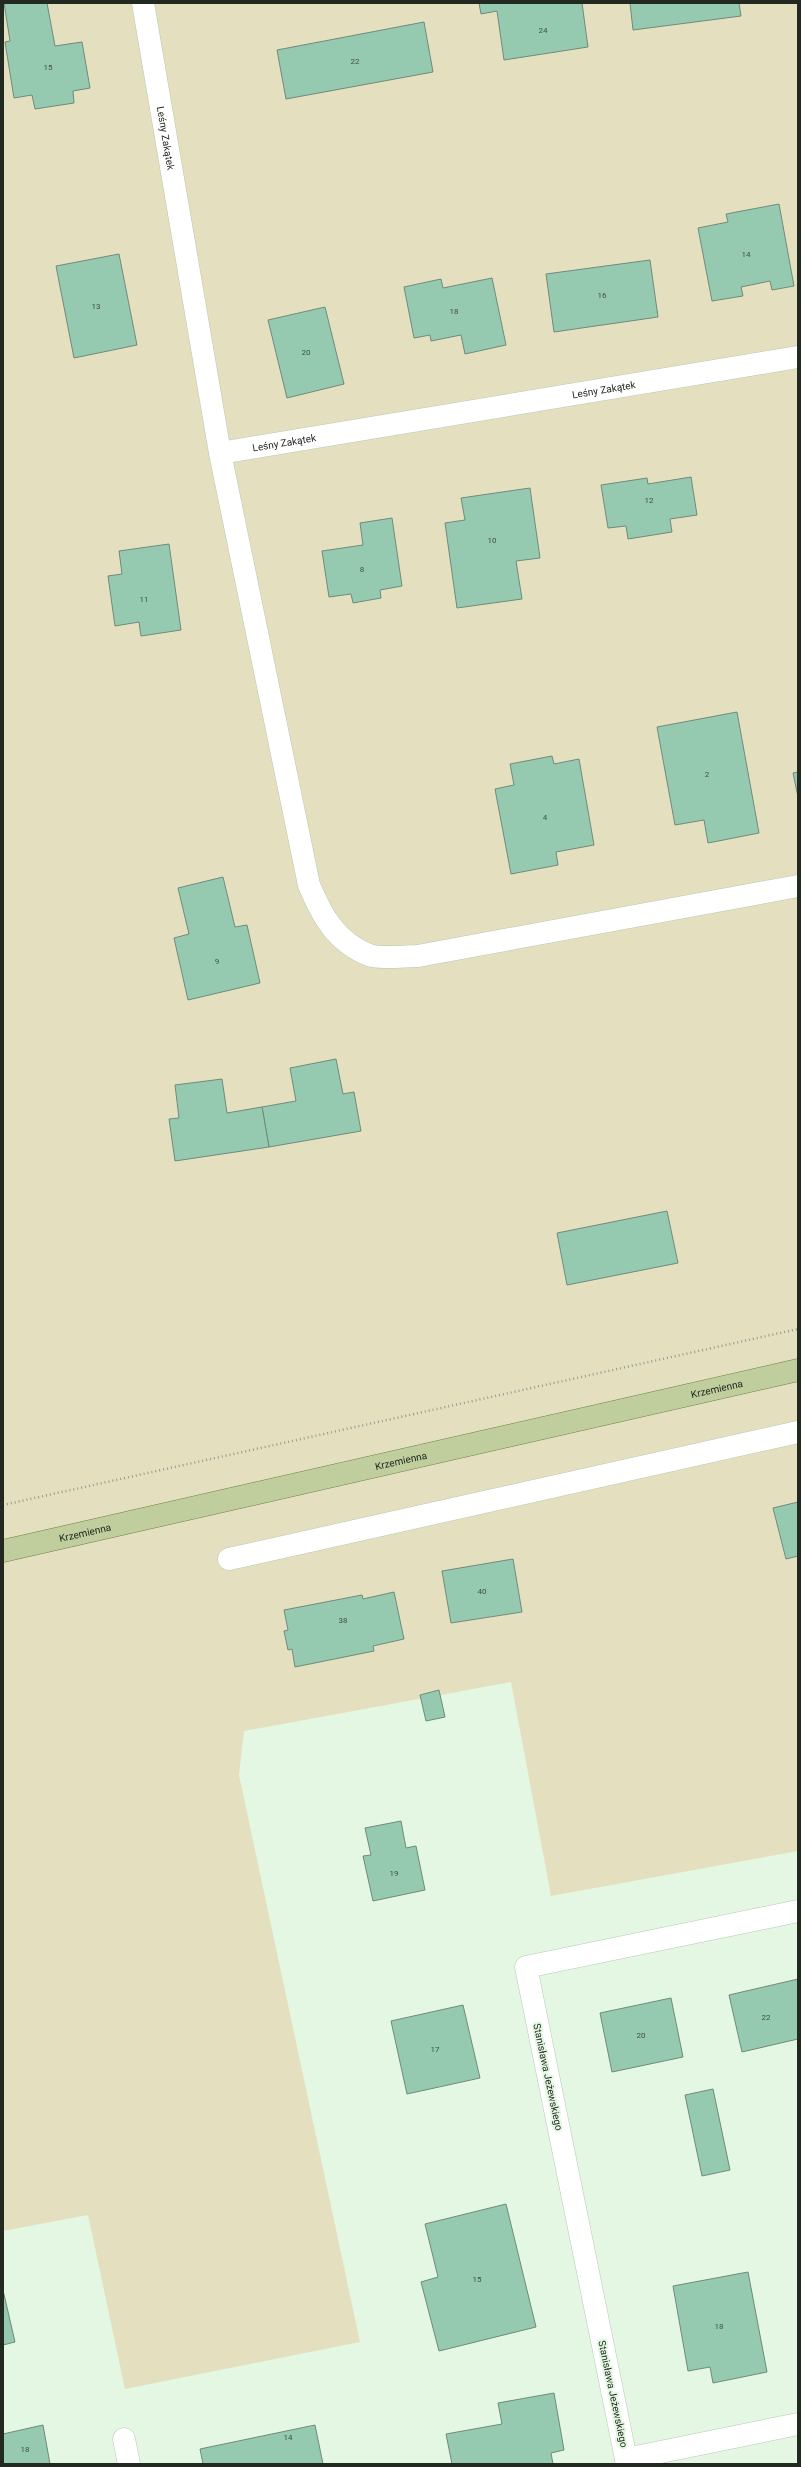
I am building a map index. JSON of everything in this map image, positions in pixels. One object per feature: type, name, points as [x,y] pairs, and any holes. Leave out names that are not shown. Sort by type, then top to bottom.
[{"type":"main road","name":"Krzemienna","points":[[3,1551],[798,1370]]},
{"type":"street","name":"Leśny Zakątek","points":[[143,3],[220,453],[798,358]]},
{"type":"street","points":[[220,453],[309,885],[322,916],[342,938],[370,956],[418,956],[798,886]]},
{"type":"street","points":[[230,1559],[798,1432]]},
{"type":"street","name":"Stanisława Jeżewskiego","points":[[798,1910],[526,1968],[626,2461],[798,2424]]},
{"type":"street","points":[[124,2439],[129,2464]]},
{"type":"path","points":[[3,1505],[798,1329]]},
{"type":"shaded area","points":[[3,3],[798,3],[798,1851],[551,1896],[511,1682],[244,1731],[239,1775],[360,2342],[125,2389],[88,2215],[3,2231]]},
{"type":"building","points":[[4,3],[47,3],[55,46],[82,42],[90,88],[73,91],[74,103],[35,109],[32,95],[14,98],[5,42],[10,41]]},
{"type":"building","points":[[479,3],[582,3],[588,47],[504,60],[497,11],[481,14]]},
{"type":"building","points":[[630,3],[739,3],[741,16],[633,30]]},
{"type":"building","points":[[424,22],[433,72],[286,99],[277,50]]},
{"type":"building","points":[[779,204],[794,286],[772,290],[770,281],[741,287],[743,296],[712,301],[698,228],[728,222],[726,214]]},
{"type":"building","points":[[119,254],[137,345],[74,358],[56,266]]},
{"type":"building","points":[[650,260],[658,317],[554,332],[546,274]]},
{"type":"building","points":[[492,278],[506,345],[465,354],[461,335],[431,341],[430,335],[414,338],[404,287],[441,279],[443,288]]},
{"type":"building","points":[[325,307],[344,384],[287,398],[268,320]]},
{"type":"building","points":[[691,477],[697,515],[670,519],[672,532],[628,539],[626,526],[608,528],[601,485],[647,478],[648,484]]},
{"type":"building","points":[[530,488],[540,558],[516,561],[522,599],[457,608],[445,523],[465,520],[461,498]]},
{"type":"building","points":[[392,518],[402,586],[380,590],[381,598],[353,603],[351,594],[329,597],[322,551],[363,545],[360,523]]},
{"type":"building","points":[[169,544],[181,630],[141,636],[139,622],[115,626],[108,576],[122,574],[119,551]]},
{"type":"building","points":[[737,712],[759,833],[708,843],[704,820],[675,825],[657,727]]},
{"type":"building","points":[[552,756],[554,764],[579,759],[594,845],[556,852],[558,865],[511,874],[495,789],[514,785],[510,764]]},
{"type":"building","points":[[798,772],[798,797],[793,773]]},
{"type":"building","points":[[223,877],[235,927],[247,925],[260,983],[188,1000],[174,938],[189,934],[178,888]]},
{"type":"building","points":[[336,1059],[343,1094],[354,1092],[361,1131],[269,1147],[262,1107],[296,1101],[290,1068]]},
{"type":"building","points":[[222,1079],[227,1113],[262,1107],[269,1147],[175,1161],[169,1119],[179,1118],[175,1085]]},
{"type":"building","points":[[667,1211],[678,1263],[567,1285],[557,1233]]},
{"type":"building","points":[[798,1502],[798,1556],[786,1559],[773,1508]]},
{"type":"building","points":[[513,1559],[522,1612],[451,1623],[442,1571]]},
{"type":"building","points":[[394,1592],[404,1639],[373,1646],[374,1651],[295,1667],[292,1649],[288,1650],[284,1631],[288,1630],[284,1610],[362,1595],[363,1599]]},
{"type":"building","points":[[439,1690],[445,1717],[426,1721],[420,1695]]},
{"type":"building","points":[[401,1821],[406,1848],[416,1846],[425,1890],[373,1901],[363,1856],[371,1855],[365,1828]]},
{"type":"building","points":[[798,1979],[798,2039],[742,2052],[729,1995]]},
{"type":"building","points":[[671,1998],[683,2057],[612,2072],[600,2013]]},
{"type":"building","points":[[463,2005],[480,2078],[407,2094],[391,2021]]},
{"type":"building","points":[[713,2089],[730,2170],[702,2176],[685,2095]]},
{"type":"building","points":[[506,2204],[536,2327],[439,2351],[421,2282],[438,2277],[425,2224]]},
{"type":"building","points":[[748,2272],[767,2372],[713,2383],[710,2367],[688,2371],[673,2286]]},
{"type":"building","points":[[3,2290],[15,2342],[3,2345]]},
{"type":"building","points":[[554,2393],[564,2450],[551,2453],[553,2464],[452,2464],[446,2434],[502,2424],[498,2403]]},
{"type":"building","points":[[43,2425],[50,2464],[3,2464],[3,2434]]},
{"type":"building","points":[[315,2425],[323,2464],[203,2464],[200,2449]]}]
